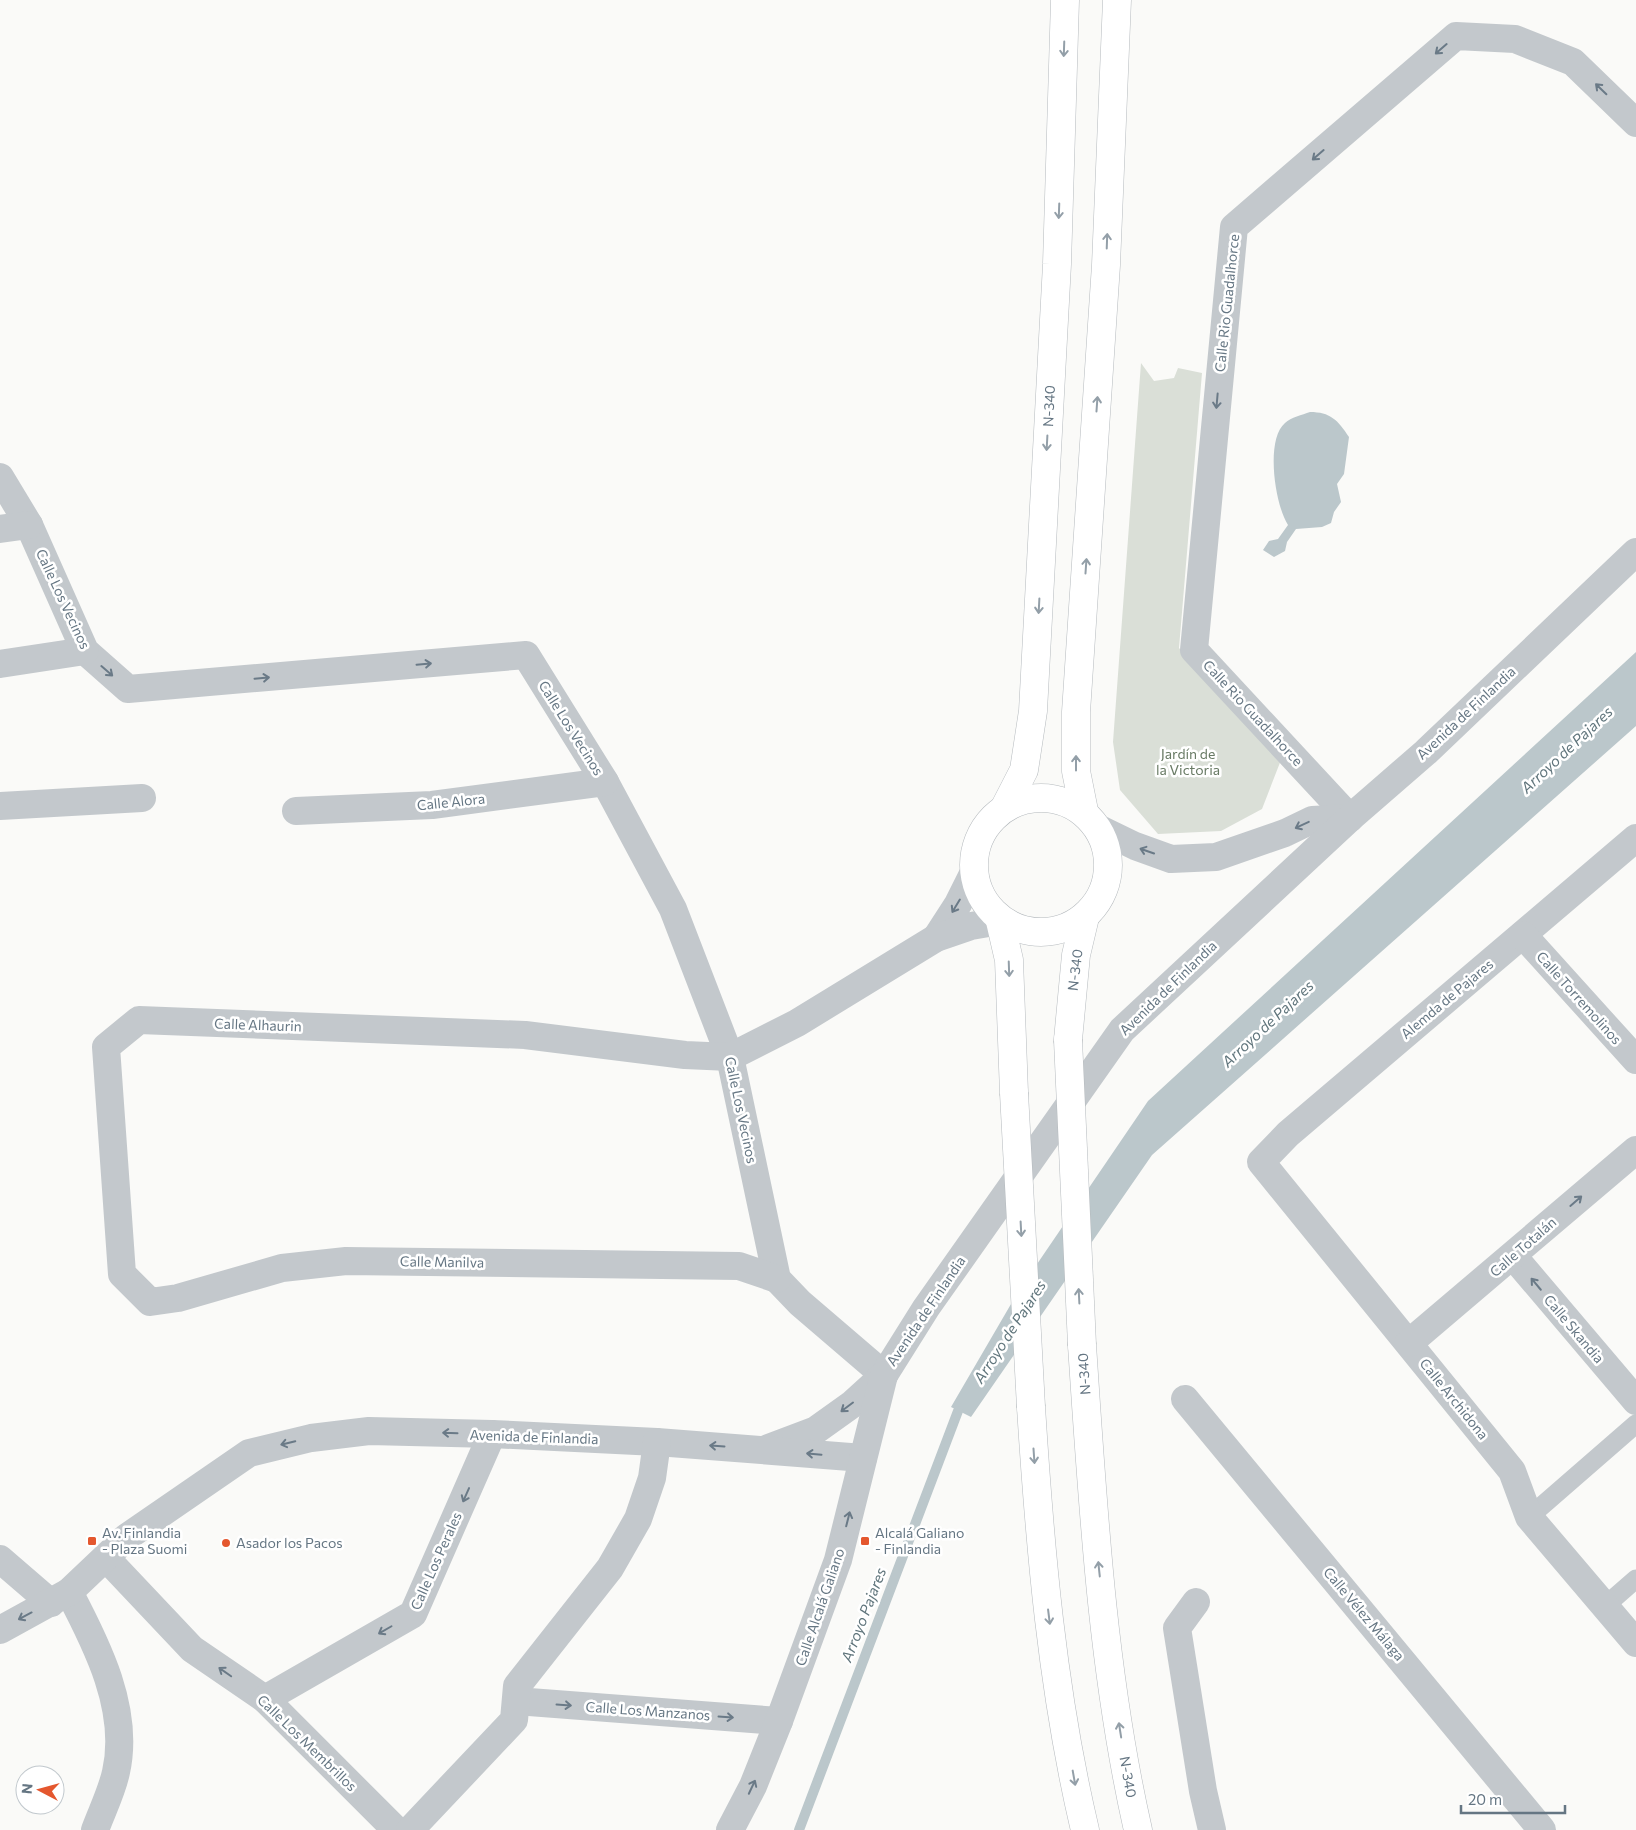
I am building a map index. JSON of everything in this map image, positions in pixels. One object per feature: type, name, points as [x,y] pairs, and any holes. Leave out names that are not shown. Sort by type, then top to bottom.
[{"type":"main road","name":"N-340","points":[[1005,807],[1024,770],[1033,711],[1057,264],[1065,0]]},
{"type":"main road","name":"N-340","points":[[1093,821],[1059,799],[1034,797],[1005,807],[993,817],[977,842],[974,872],[980,894],[991,912],[1000,921],[1016,929],[1037,932],[1058,931],[1085,917],[1103,894],[1109,863],[1076,771],[1076,712],[1106,265],[1117,0]]},
{"type":"main road","name":"N-340","points":[[1085,917],[1076,955],[1068,1040],[1082,1345],[1095,1532],[1109,1657],[1130,1792],[1138,1830]]},
{"type":"main road","name":"N-340","points":[[1000,921],[1009,960],[1014,1093],[1039,1530],[1055,1664],[1085,1830]]},
{"type":"street","name":"Calle Rio Guadalhorce","points":[[1350,818],[1194,650],[1234,227],[1456,36],[1515,39],[1573,62],[1636,123]]},
{"type":"street","name":"Calle Los Vecinos","points":[[0,477],[29,525],[85,652],[128,690],[526,655],[605,782],[673,909],[730,1057],[777,1279]]},
{"type":"street","points":[[0,530],[29,525]]},
{"type":"street","name":"Avenida de Finlandia","points":[[0,1630],[60,1598],[128,1537],[249,1453],[311,1438],[369,1431],[492,1434],[766,1449],[816,1430],[851,1405],[884,1375],[926,1308],[1122,1030],[1350,818],[1426,752],[1636,552]]},
{"type":"street","points":[[0,664],[85,652]]},
{"type":"street","name":"Calle Alora","points":[[296,811],[432,805],[605,782]]},
{"type":"street","points":[[0,806],[142,798]]},
{"type":"street","points":[[1093,821],[1135,846],[1171,859],[1216,857],[1285,833],[1312,820],[1350,818]]},
{"type":"street","name":"Alemda de Pajares","points":[[1261,1162],[1288,1134],[1636,838]]},
{"type":"street","points":[[936,938],[958,904],[974,872]]},
{"type":"street","points":[[730,1057],[797,1023],[936,938],[971,926],[1000,921]]},
{"type":"street","name":"Calle Torremolinos","points":[[1523,935],[1636,1060]]},
{"type":"street","name":"Calle Alhaurin","points":[[150,1302],[122,1274],[106,1047],[139,1020],[525,1034],[685,1055],[730,1057]]},
{"type":"street","name":"Calle Totalán","points":[[1409,1344],[1636,1150]]},
{"type":"street","name":"Calle Archidona","points":[[1261,1162],[1512,1471],[1529,1517],[1636,1643]]},
{"type":"street","name":"Calle Skandia","points":[[1512,1256],[1636,1401]]},
{"type":"street","name":"Calle Manilva","points":[[150,1302],[178,1298],[282,1268],[346,1261],[739,1266],[777,1279]]},
{"type":"street","points":[[777,1279],[800,1303],[884,1375]]},
{"type":"street","name":"Calle Alcalá Galiano","points":[[730,1830],[753,1786],[780,1721],[838,1560],[884,1375]]},
{"type":"street","name":"Calle Vélez Málaga","points":[[1185,1399],[1542,1830]]},
{"type":"street","name":"Calle Los Perales","points":[[265,1700],[413,1614],[492,1434]]},
{"type":"street","points":[[410,1830],[514,1720],[517,1686],[610,1568],[638,1519],[652,1478],[657,1442]]},
{"type":"street","points":[[766,1449],[863,1458]]},
{"type":"street","name":"Calle Los Membrillos","points":[[106,1558],[192,1648],[265,1700],[396,1830]]},
{"type":"street","points":[[0,1559],[60,1598],[90,1633],[115,1702],[119,1730],[116,1772],[95,1830]]},
{"type":"street","points":[[1196,1602],[1177,1628],[1203,1791],[1212,1830]]},
{"type":"street","name":"Calle Los Manzanos","points":[[516,1701],[780,1721]]},
{"type":"lane","points":[[1529,1517],[1636,1424]]},
{"type":"lane","points":[[1605,1606],[1636,1579]]},
{"type":"green space","name":"Jardín de la Victoria","points":[[1141,363],[1154,381],[1174,378],[1178,368],[1202,373],[1179,648],[1281,760],[1262,809],[1221,831],[1158,834],[1120,790],[1113,742]]},
{"type":"water","points":[[1310,412],[1317,412],[1333,418],[1349,437],[1344,474],[1337,484],[1341,502],[1334,512],[1331,523],[1322,527],[1296,529],[1287,542],[1285,551],[1274,557],[1263,550],[1269,541],[1278,539],[1288,525],[1283,516],[1276,488],[1274,473],[1275,443],[1279,431],[1287,421]]},
{"type":"water","name":"Arroyo de Pajares","points":[[1636,652],[1636,726],[1152,1155],[971,1417],[951,1407],[1018,1292],[1148,1101]]},
{"type":"waterway","name":"Arroyo Pajares","points":[[799,1830],[958,1411]]},
{"type":"place","name":"Av. Finlandia - Plaza Suomi","points":[[92,1541]]},
{"type":"place","name":"Alcalá Galiano - Finlandia","points":[[865,1541]]},
{"type":"place","name":"Asador los Pacos","points":[[226,1543]]}]
